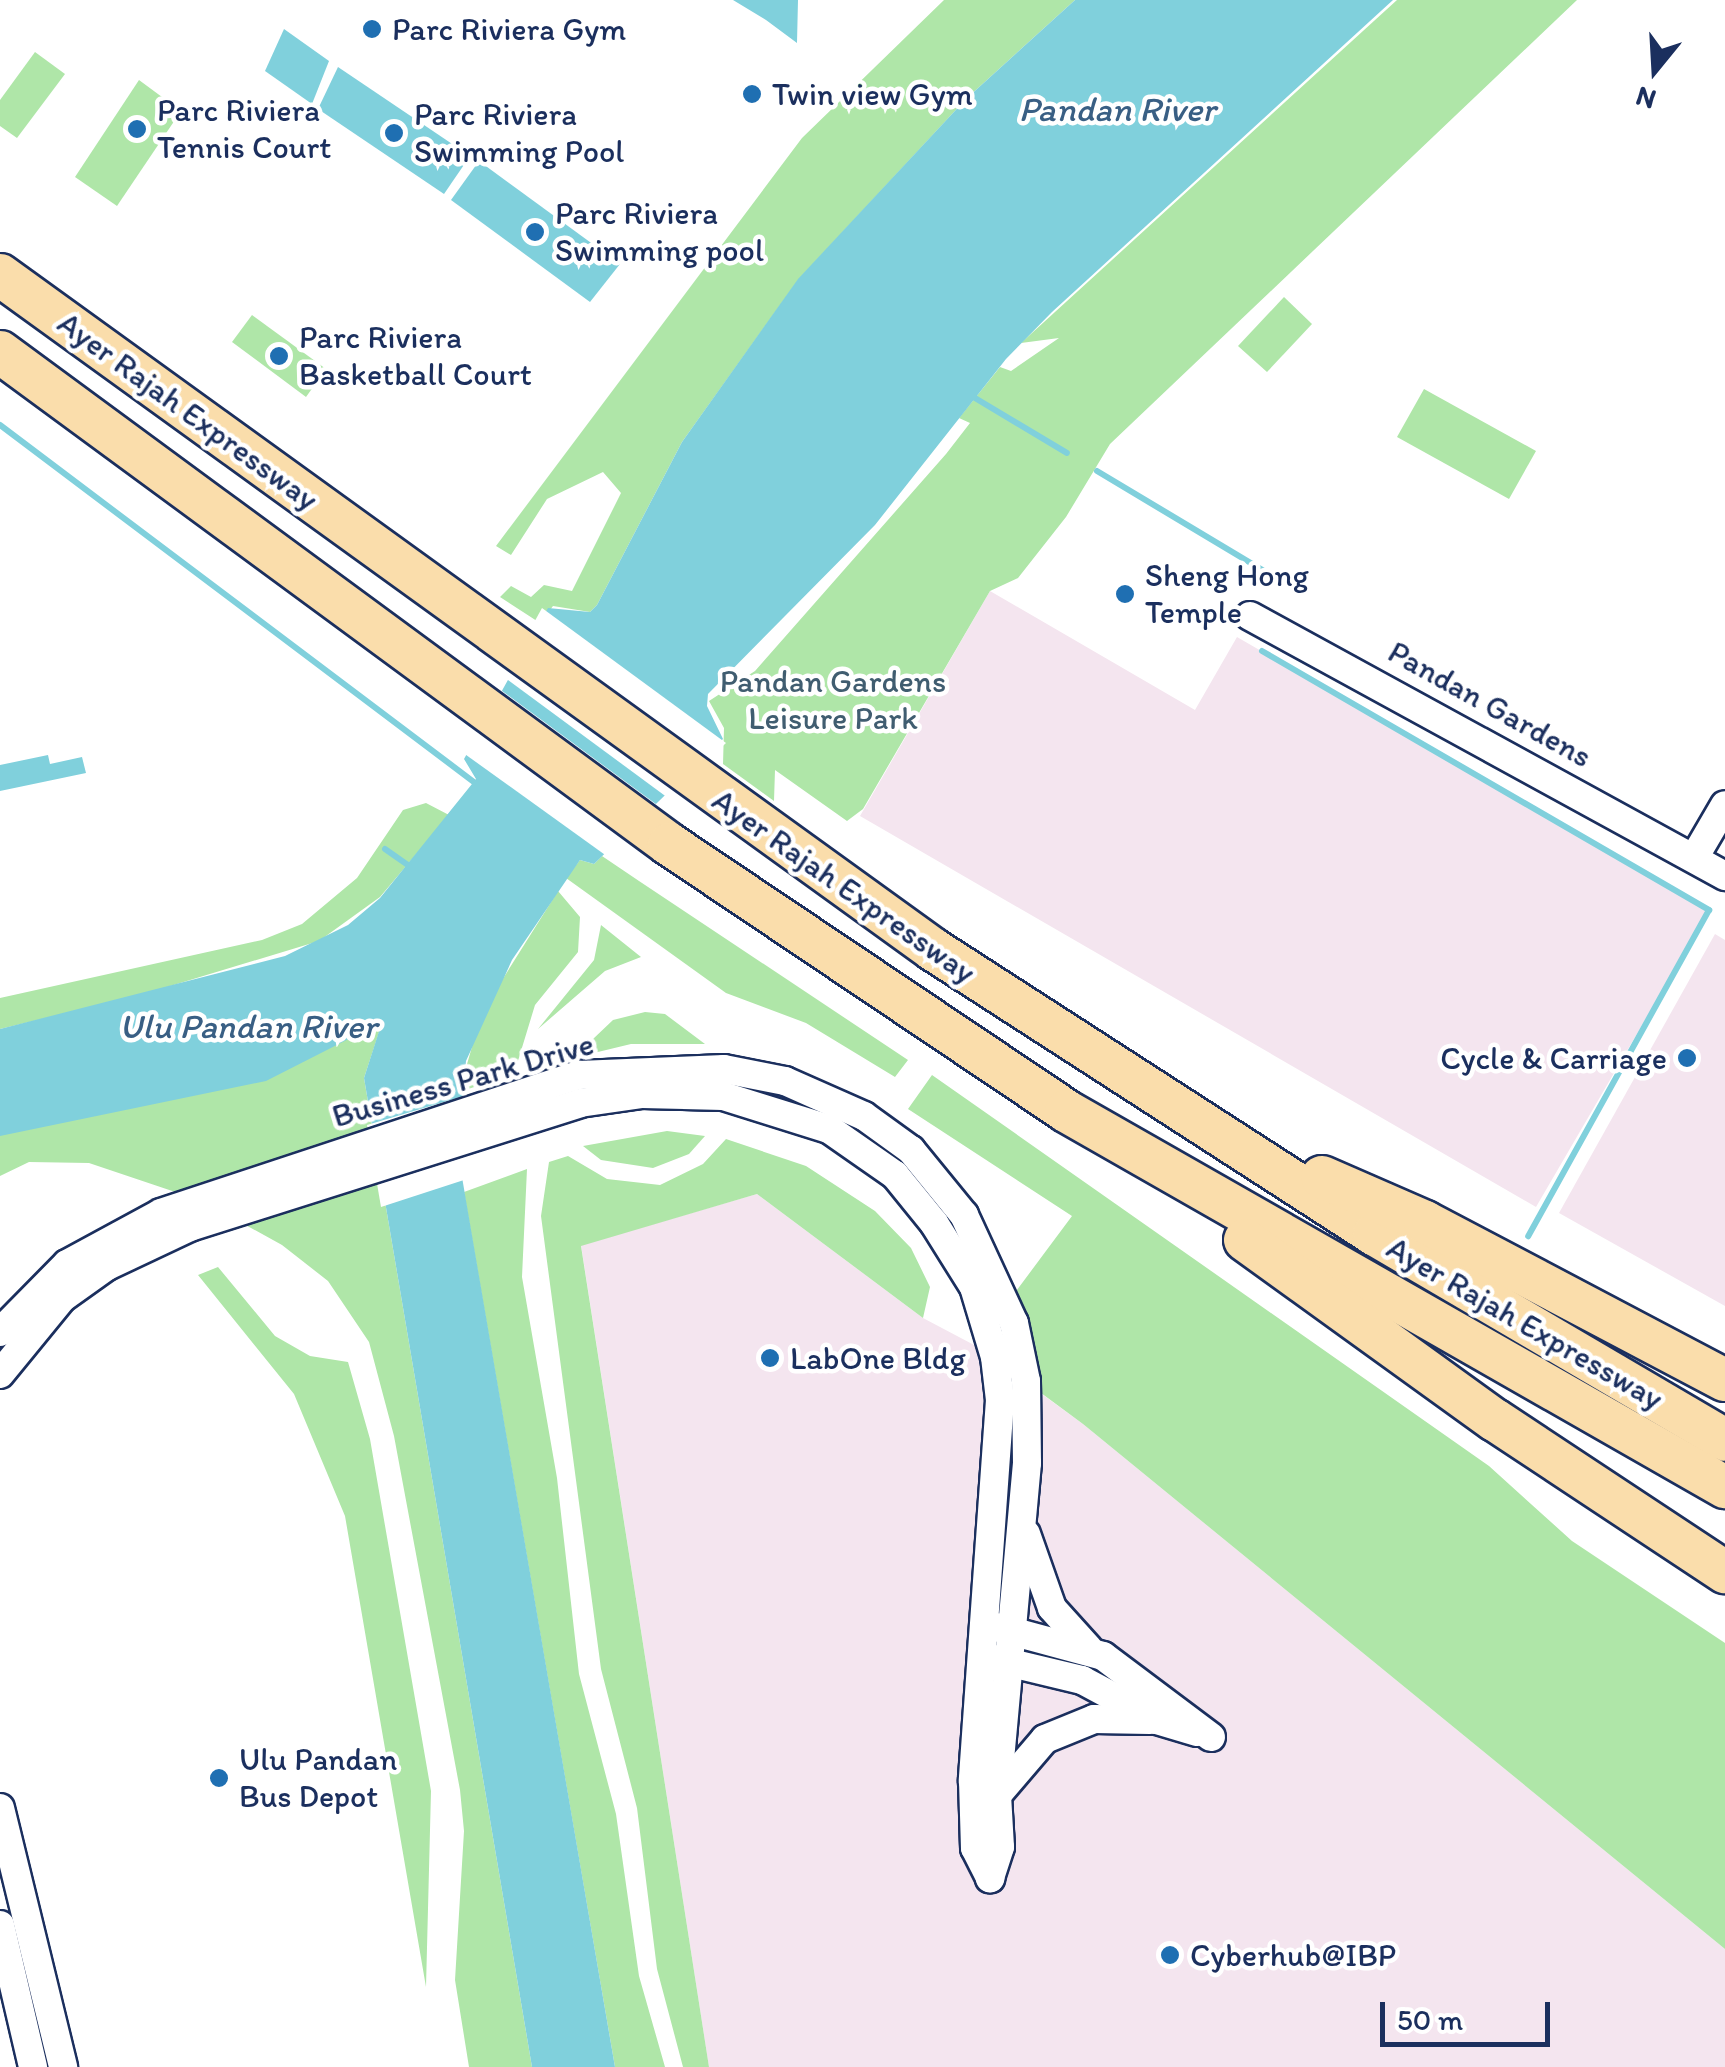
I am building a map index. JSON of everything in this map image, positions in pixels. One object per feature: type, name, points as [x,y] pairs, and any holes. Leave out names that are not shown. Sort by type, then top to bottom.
[{"type":"highway","name":"Ayer Rajah Expressway","points":[[0,275],[500,632],[711,794],[1008,999],[1516,1321],[1725,1440]]},
{"type":"highway","name":"Ayer Rajah Expressway","points":[[0,352],[669,844],[1066,1111],[1725,1487]]},
{"type":"highway","points":[[1066,1111],[1496,1420],[1725,1572]]},
{"type":"highway","points":[[1282,1172],[1318,1176],[1403,1212],[1725,1380]]},
{"type":"street","name":"Pandan Gardens","points":[[1250,616],[1715,867],[1725,805]]},
{"type":"street","name":"Business Park Drive","points":[[0,1332],[67,1264],[161,1213],[579,1075],[724,1068],[830,1100],[911,1150],[964,1214],[996,1276],[1014,1323],[1029,1425],[996,1795],[1000,1847],[990,1878],[975,1848],[979,1655],[1000,1400],[974,1288],[896,1175],[813,1123],[723,1096],[691,1094],[580,1103],[190,1227],[107,1266],[62,1298],[0,1373]]},
{"type":"street","points":[[979,1655],[1082,1680],[1156,1720],[1211,1736],[1088,1648],[1052,1608],[1022,1518]]},
{"type":"street","points":[[980,1622],[1088,1648]]},
{"type":"street","points":[[996,1795],[1044,1739],[1094,1719],[1156,1720]]},
{"type":"street","points":[[0,1808],[63,2067]]},
{"type":"street","points":[[0,1925],[33,2067]]},
{"type":"shaded area","points":[[990,591],[1195,710],[1237,637],[1709,910],[1536,1207],[860,816]]},
{"type":"shaded area","name":"Cycle & Carriage","points":[[1715,934],[1725,940],[1725,1306],[1559,1213]]},
{"type":"shaded area","points":[[757,1194],[923,1318],[976,1346],[1083,1424],[1725,1949],[1725,2067],[709,2067],[581,1245]]},
{"type":"green space","points":[[944,0],[1075,0],[966,99],[798,280],[682,442],[597,605],[590,612],[553,606],[540,623],[500,597],[511,586],[531,597],[544,585],[572,591],[621,493],[603,472],[547,499],[511,555],[496,546],[802,138]]},
{"type":"green space","name":"Pandan Gardens Leisure Park","points":[[1397,0],[1577,0],[1110,444],[1066,517],[1018,578],[990,591],[863,809],[847,821],[775,770],[774,801],[723,764],[724,728],[709,701],[755,671],[946,454],[970,423],[959,418],[1000,367],[1011,371],[1059,338],[1021,343]]},
{"type":"green space","points":[[35,52],[65,74],[17,138],[0,126],[0,100]]},
{"type":"green space","name":"Parc Riviera Tennis Court","points":[[139,80],[181,111],[117,206],[75,177]]},
{"type":"green space","points":[[1284,297],[1312,324],[1267,372],[1238,346]]},
{"type":"green space","name":"Parc Riviera Basketball Court","points":[[252,315],[326,369],[306,397],[232,342]]},
{"type":"green space","points":[[1424,389],[1536,451],[1509,499],[1397,437]]},
{"type":"green space","points":[[426,803],[449,815],[380,897],[319,941],[134,997],[0,1029],[0,998],[262,940],[302,924],[357,878],[403,810]]},
{"type":"green space","points":[[602,856],[908,1060],[895,1077],[806,1023],[726,993],[566,878],[580,860],[594,864]]},
{"type":"green space","points":[[558,891],[580,917],[578,952],[535,1005],[514,1074],[459,1092],[482,1012]]},
{"type":"green space","points":[[601,925],[641,957],[605,971],[538,1029],[594,960]]},
{"type":"green space","points":[[645,1012],[665,1014],[705,1044],[631,1044],[573,1058],[613,1020]]},
{"type":"green space","points":[[383,1020],[364,1078],[532,2067],[469,2067],[455,1980],[464,1831],[460,1790],[394,1436],[369,1342],[328,1281],[282,1245],[202,1201],[89,1163],[29,1162],[0,1176],[0,1135]]},
{"type":"green space","points":[[932,1075],[1489,1466],[1572,1541],[1725,1643],[1725,1949],[1083,1424],[976,1345],[1072,1216],[908,1109]]},
{"type":"green space","points":[[667,1131],[705,1136],[689,1154],[653,1168],[601,1160],[583,1146]]},
{"type":"green space","points":[[726,1139],[806,1166],[875,1211],[911,1248],[930,1287],[923,1318],[757,1194],[581,1246],[709,2067],[683,2067],[657,1969],[637,1808],[601,1669],[541,1216],[549,1162],[568,1156],[607,1179],[660,1185],[703,1164]]},
{"type":"green space","points":[[527,1169],[522,1277],[557,1478],[579,1674],[616,1814],[639,1976],[665,2067],[615,2067],[464,1192]]},
{"type":"green space","points":[[218,1267],[275,1336],[310,1356],[348,1362],[370,1439],[431,1791],[426,1987],[345,1516],[294,1394],[198,1275]]},
{"type":"water","points":[[733,0],[798,0],[797,43],[766,20]]},
{"type":"water","name":"Pandan River","points":[[1075,0],[1393,0],[1052,312],[1006,359],[875,525],[708,694],[707,706],[723,739],[594,864],[580,860],[512,960],[466,1061],[457,1148],[615,2067],[532,2067],[364,1078],[382,1022],[266,1081],[0,1136],[0,1029],[285,956],[348,925],[380,898],[476,779],[464,759],[548,608],[590,612],[597,605],[682,442],[798,279],[966,99]]},
{"type":"water","points":[[284,29],[329,61],[312,104],[265,71]]},
{"type":"water","name":"Parc Riviera Swimming Pool","points":[[338,67],[470,156],[444,194],[318,109]]},
{"type":"water","name":"Parc Riviera Swimming pool","points":[[479,161],[620,264],[590,302],[451,200]]},
{"type":"water","points":[[48,755],[50,764],[82,757],[86,773],[0,791],[0,765]]},
{"type":"pier","points":[[542,608],[726,743],[668,798],[504,677]]},
{"type":"pier","points":[[498,688],[660,807],[608,857],[462,752]]},
{"type":"pier","points":[[464,1096],[467,1179],[381,1207],[367,1125]]},
{"type":"waterway","points":[[975,398],[1067,453]]},
{"type":"waterway","points":[[0,425],[474,782]]},
{"type":"waterway","points":[[1097,471],[1296,590]]},
{"type":"waterway","points":[[1262,651],[1709,910],[1528,1236]]},
{"type":"waterway","points":[[385,849],[409,866]]},
{"type":"place","name":"Parc Riviera Gym","points":[[372,29]]},
{"type":"place","name":"Twin view Gym","points":[[752,94]]},
{"type":"place","name":"Parc Riviera Tennis Court","points":[[137,129]]},
{"type":"place","name":"Parc Riviera Swimming Pool","points":[[394,133]]},
{"type":"place","name":"Parc Riviera Swimming pool","points":[[535,232]]},
{"type":"place","name":"Parc Riviera Basketball Court","points":[[279,356]]},
{"type":"place","name":"Sheng Hong Temple","points":[[1125,594]]},
{"type":"place","name":"Cycle & Carriage","points":[[1687,1058]]},
{"type":"place","name":"LabOne Bldg","points":[[770,1358]]},
{"type":"place","name":"Ulu Pandan Bus Depot","points":[[219,1778]]},
{"type":"place","name":"Cyberhub@IBP","points":[[1170,1955]]},
{"type":"water label","name":"Ulu Pandan River","points":[[248,1026]]}]
